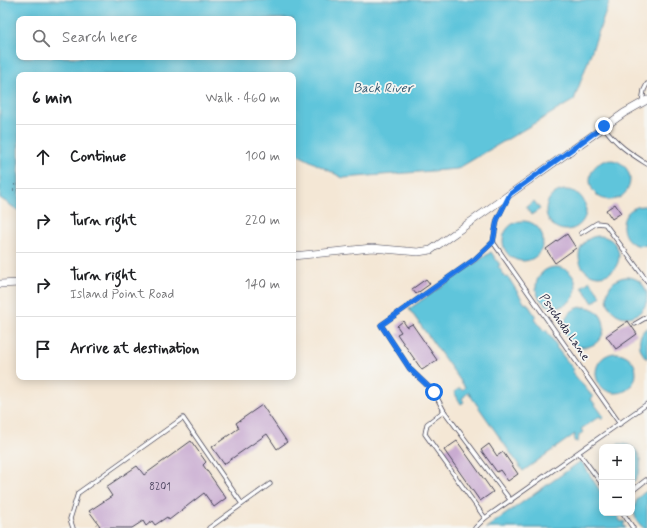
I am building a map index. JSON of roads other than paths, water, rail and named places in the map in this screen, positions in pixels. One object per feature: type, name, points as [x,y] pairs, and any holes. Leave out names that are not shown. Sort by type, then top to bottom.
[{"type":"street","points":[[296,256],[372,248],[424,252],[443,242],[604,126],[645,101]]},
{"type":"street","points":[[0,284],[16,283]]},
{"type":"lane","points":[[645,101],[644,90],[647,84]]},
{"type":"lane","points":[[604,126],[614,140],[625,151],[647,164]]},
{"type":"lane","points":[[510,194],[497,220],[493,242],[475,259],[381,325],[410,369],[434,392],[444,411],[511,500]]},
{"type":"lane","points":[[580,234],[597,223],[605,224],[647,281]]},
{"type":"lane","name":"Psychoda Lane","points":[[493,242],[620,424]]},
{"type":"lane","points":[[635,324],[647,316]]},
{"type":"lane","points":[[475,528],[485,518],[647,404]]},
{"type":"lane","points":[[444,411],[427,424],[425,434],[485,518]]},
{"type":"lane","points":[[73,528],[70,519],[78,493],[183,418],[242,504]]},
{"type":"lane","points":[[579,453],[599,480]]},
{"type":"lane","points":[[635,488],[646,480]]},
{"type":"lane","points":[[209,528],[270,484]]},
{"type":"lane","points":[[624,516],[633,528]]},
{"type":"water","name":"Back River","points":[[0,0],[610,0],[574,100],[457,169],[343,178],[296,154],[296,72],[16,72],[16,209],[0,198]]},
{"type":"water","points":[[614,160],[621,163],[627,169],[630,180],[629,188],[621,197],[614,200],[606,200],[599,197],[591,188],[590,176],[593,169],[602,161]]},
{"type":"water","points":[[562,190],[570,190],[577,193],[583,199],[586,210],[583,221],[577,227],[570,230],[562,230],[555,227],[549,221],[546,214],[546,206],[549,199],[555,193]]},
{"type":"water","points":[[534,201],[540,209],[531,215],[526,207]]},
{"type":"water","points":[[647,206],[647,245],[638,245],[630,242],[625,236],[623,229],[623,221],[627,214],[633,209]]},
{"type":"water","points":[[527,221],[534,224],[540,230],[543,241],[542,249],[534,258],[527,261],[519,261],[512,258],[504,249],[503,237],[506,230],[515,222]]},
{"type":"water","points":[[603,236],[610,239],[616,245],[619,256],[618,264],[610,273],[603,276],[595,276],[588,273],[580,264],[579,252],[582,245],[591,237]]},
{"type":"water","points":[[491,252],[500,265],[498,266],[506,278],[508,277],[525,304],[527,303],[536,317],[534,318],[544,331],[546,330],[557,346],[556,347],[574,370],[572,372],[593,397],[591,399],[604,417],[602,419],[600,416],[581,429],[583,432],[579,435],[578,442],[574,441],[575,434],[523,471],[468,392],[462,399],[464,402],[461,404],[454,392],[460,388],[462,390],[465,387],[409,309]]},
{"type":"water","points":[[552,267],[560,267],[567,270],[573,276],[576,287],[573,298],[567,304],[560,307],[552,307],[545,304],[539,298],[536,291],[536,283],[539,276],[545,270]]},
{"type":"water","points":[[631,277],[638,280],[644,286],[647,297],[646,305],[638,314],[631,317],[623,317],[616,314],[608,305],[607,293],[610,286],[619,278]]},
{"type":"water","points":[[590,281],[601,296],[593,303],[582,287]]},
{"type":"water","points":[[588,307],[595,310],[601,316],[604,327],[603,335],[595,344],[588,347],[580,347],[573,344],[565,335],[564,323],[567,316],[576,308]]},
{"type":"water","points":[[647,327],[647,359],[641,351],[640,338],[641,334]]},
{"type":"water","points":[[620,353],[627,356],[633,362],[636,373],[635,381],[627,390],[620,393],[612,393],[605,390],[597,381],[596,369],[599,362],[608,354]]},
{"type":"water","points":[[635,450],[640,458],[640,471],[635,479]]},
{"type":"water","points":[[581,461],[599,489],[599,516],[619,516],[618,517],[621,522],[624,521],[625,523],[623,524],[626,528],[486,528]]},
{"type":"water","points":[[647,491],[647,528],[644,528],[639,524],[635,514],[635,504],[642,494]]}]
